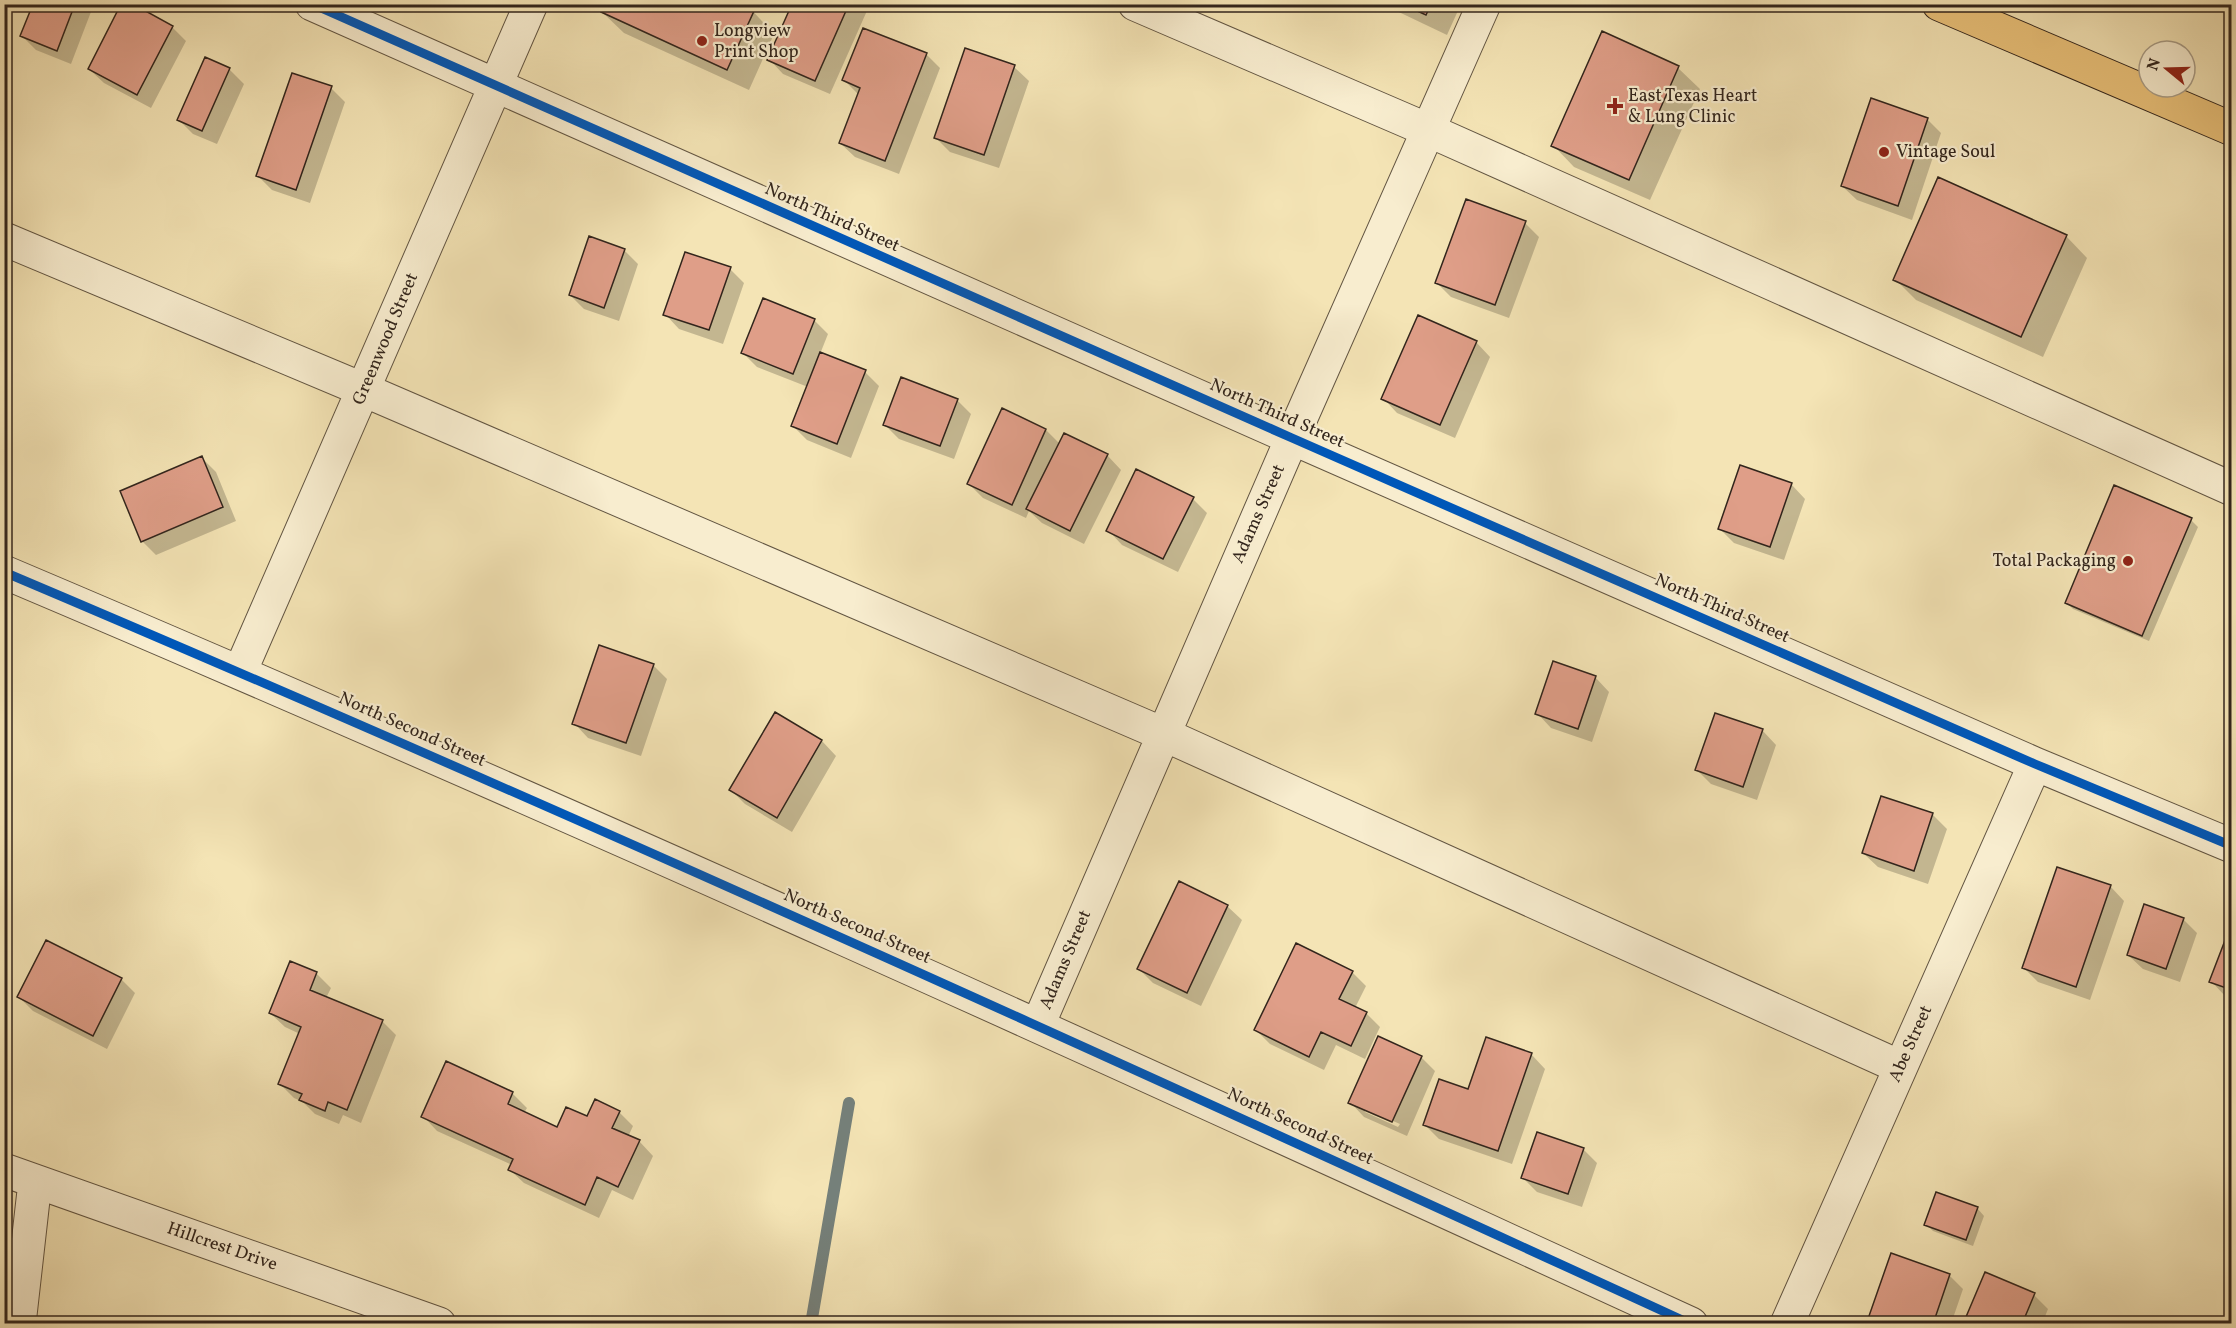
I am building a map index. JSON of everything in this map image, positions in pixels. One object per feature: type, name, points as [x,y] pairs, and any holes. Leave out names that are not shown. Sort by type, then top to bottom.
[{"type":"main road","points":[[1939,4],[2232,129]]},
{"type":"street","name":"North Third Street","points":[[312,4],[495,87],[2035,764],[2232,846]]},
{"type":"street","name":"Greenwood Street","points":[[240,672],[531,4]]},
{"type":"street","points":[[1135,4],[1428,130],[2232,489]]},
{"type":"street","name":"Adams Street","points":[[1038,1024],[1292,438],[1484,4]]},
{"type":"street","points":[[4,239],[364,390],[1163,734],[1900,1066]]},
{"type":"street","name":"North Second Street","points":[[4,572],[240,672],[1038,1024],[1691,1323]]},
{"type":"street","name":"Abe Street","points":[[1787,1323],[2035,764]]},
{"type":"street","name":"Hillcrest Drive","points":[[4,1170],[439,1323]]},
{"type":"street","points":[[19,1323],[35,1182]]},
{"type":"building","points":[[33,4],[75,4],[57,51],[20,36]]},
{"type":"building","points":[[121,4],[133,4],[173,26],[137,95],[88,69]]},
{"type":"building","name":"Longview Print Shop","points":[[604,4],[740,4],[754,11],[727,70],[601,12]]},
{"type":"building","points":[[792,4],[849,4],[815,81],[767,60]]},
{"type":"building","points":[[1402,4],[1431,4],[1426,15]]},
{"type":"building","points":[[863,28],[927,53],[885,161],[839,143],[860,88],[842,80]]},
{"type":"building","name":"East Texas Heart & Lung Clinic","points":[[1602,31],[1679,66],[1629,180],[1551,146]]},
{"type":"building","points":[[965,48],[1015,65],[984,155],[934,138]]},
{"type":"building","points":[[205,57],[230,68],[202,131],[177,120]]},
{"type":"building","points":[[292,73],[332,86],[296,190],[256,176]]},
{"type":"building","name":"Vintage Soul","points":[[1871,98],[1928,118],[1898,206],[1841,186]]},
{"type":"building","points":[[1938,177],[2067,235],[2021,337],[1893,280]]},
{"type":"building","points":[[1466,199],[1526,221],[1495,305],[1435,283]]},
{"type":"building","points":[[589,236],[625,249],[604,308],[569,295]]},
{"type":"building","points":[[685,252],[731,267],[709,330],[663,315]]},
{"type":"building","points":[[763,298],[815,319],[793,374],[741,353]]},
{"type":"building","points":[[1418,315],[1477,341],[1440,425],[1381,399]]},
{"type":"building","points":[[820,352],[866,370],[837,444],[791,426]]},
{"type":"building","points":[[901,377],[958,399],[940,446],[883,425]]},
{"type":"building","points":[[1002,408],[1046,429],[1012,505],[967,484]]},
{"type":"building","points":[[1064,433],[1108,454],[1070,531],[1026,509]]},
{"type":"building","points":[[202,456],[223,507],[141,542],[120,491]]},
{"type":"building","points":[[1740,465],[1792,483],[1770,547],[1718,529]]},
{"type":"building","points":[[1136,469],[1194,497],[1163,559],[1106,531]]},
{"type":"building","name":"Total Packaging","points":[[2114,485],[2192,518],[2142,636],[2065,603]]},
{"type":"building","points":[[599,645],[654,664],[626,743],[572,724]]},
{"type":"building","points":[[1553,661],[1596,676],[1578,729],[1535,714]]},
{"type":"building","points":[[775,712],[822,740],[777,818],[729,790]]},
{"type":"building","points":[[1715,713],[1763,729],[1743,787],[1695,770]]},
{"type":"building","points":[[1881,796],[1933,813],[1914,871],[1862,853]]},
{"type":"building","points":[[2057,867],[2111,885],[2076,987],[2022,968]]},
{"type":"building","points":[[1179,881],[1228,905],[1187,993],[1137,969]]},
{"type":"building","points":[[2144,904],[2184,918],[2166,969],[2127,955]]},
{"type":"building","points":[[2229,930],[2232,931],[2232,990],[2209,982]]},
{"type":"building","points":[[46,940],[122,978],[93,1036],[17,997]]},
{"type":"building","points":[[1296,943],[1353,971],[1339,999],[1367,1012],[1351,1046],[1321,1032],[1309,1057],[1254,1030]]},
{"type":"building","points":[[290,961],[317,972],[310,990],[383,1020],[347,1110],[328,1102],[325,1111],[299,1100],[302,1094],[278,1084],[301,1027],[269,1013]]},
{"type":"building","points":[[1378,1036],[1422,1056],[1392,1122],[1348,1103]]},
{"type":"building","points":[[1486,1037],[1532,1053],[1498,1151],[1423,1125],[1439,1079],[1468,1089]]},
{"type":"building","points":[[446,1061],[513,1092],[508,1104],[557,1127],[566,1107],[587,1116],[595,1099],[620,1111],[612,1128],[640,1140],[618,1187],[597,1177],[585,1205],[508,1170],[513,1159],[421,1117]]},
{"type":"building","points":[[1537,1132],[1584,1148],[1568,1194],[1521,1178]]},
{"type":"building","points":[[1936,1192],[1978,1207],[1966,1240],[1924,1225]]},
{"type":"building","points":[[1891,1253],[1950,1274],[1933,1324],[1890,1324],[1869,1316]]},
{"type":"building","points":[[1985,1272],[2035,1293],[2022,1324],[1963,1324]]},
{"type":"waterway","points":[[811,1324],[849,1103]]},
{"type":"cycle path","points":[[312,4],[2035,764],[2232,846]]},
{"type":"cycle path","points":[[4,572],[428,755],[1061,1036],[1691,1324]]},
{"type":"place","name":"Longview Print Shop","points":[[702,41]]},
{"type":"place","name":"East Texas Heart & Lung Clinic","points":[[1615,106]]},
{"type":"place","name":"Vintage Soul","points":[[1884,152]]},
{"type":"place","name":"Total Packaging","points":[[2128,561]]}]
